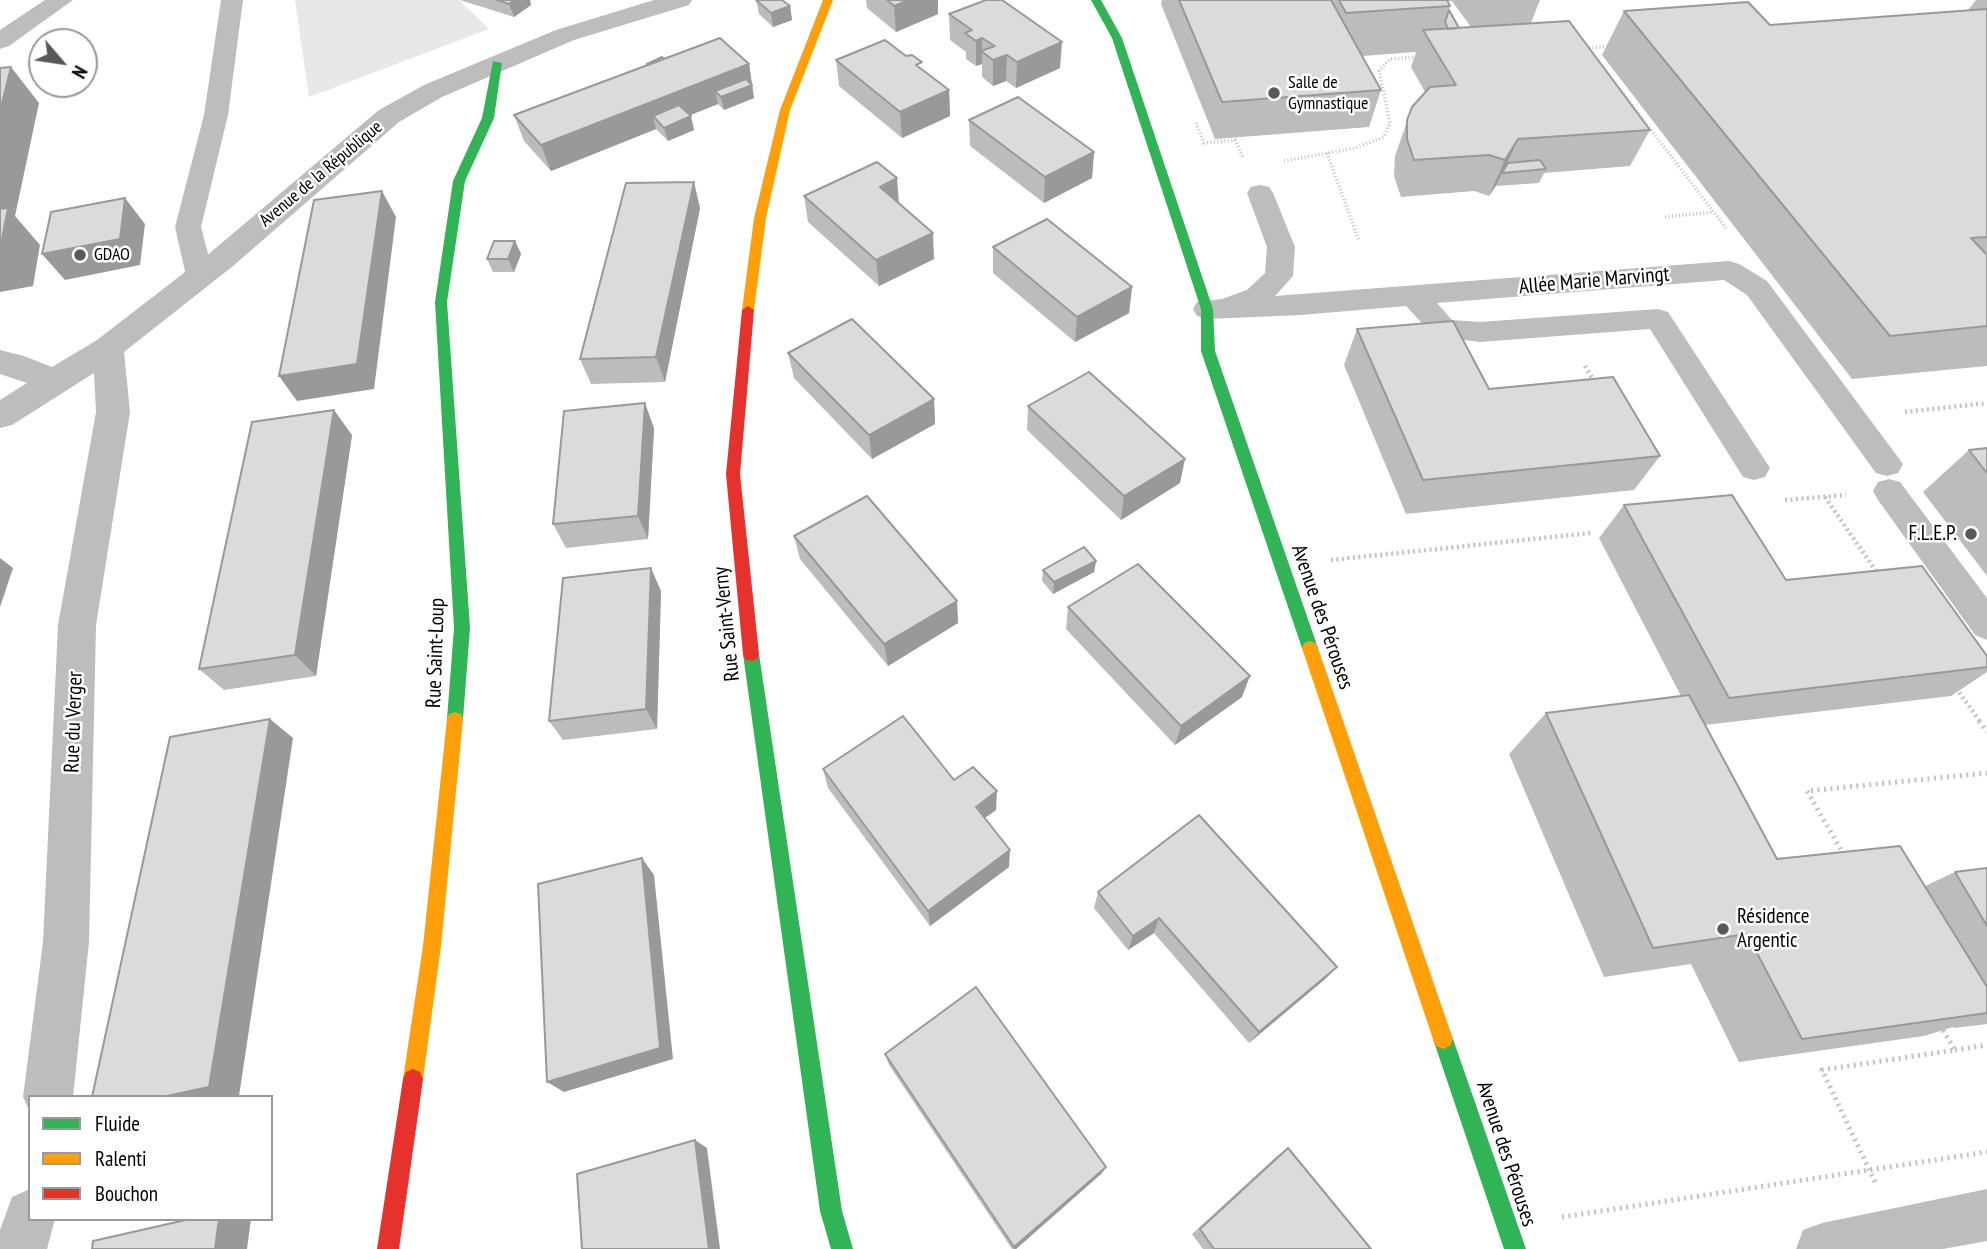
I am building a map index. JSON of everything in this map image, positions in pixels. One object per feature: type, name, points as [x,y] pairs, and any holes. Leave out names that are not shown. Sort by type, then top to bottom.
[{"type":"street","points":[[0,41],[61,0]]},
{"type":"street","name":"Avenue de la République","points":[[0,416],[108,348],[200,276],[389,116],[433,91],[565,35],[676,0]]},
{"type":"street","name":"Rue Saint-Verny","points":[[828,0],[785,110],[760,218],[746,327],[733,474],[753,677],[831,1211],[842,1249]]},
{"type":"street","name":"Avenue des Pérouses","points":[[1096,0],[1117,38],[1207,309],[1208,351],[1455,1066],[1515,1249]]},
{"type":"street","points":[[1,10],[24,25]]},
{"type":"street","name":"Rue Saint-Loup","points":[[388,1249],[432,946],[449,795],[462,628],[441,302],[459,181],[488,118],[498,63]]},
{"type":"street","name":"Rue du Verger","points":[[48,1095],[66,942],[77,625],[113,412],[108,348]]},
{"type":"street","points":[[0,362],[12,364],[56,382]]},
{"type":"street","points":[[1822,1249],[1894,1232],[1987,1215]]},
{"type":"street","points":[[21,1249],[28,1221]]},
{"type":"lane","points":[[200,276],[188,227],[216,115],[232,0]]},
{"type":"lane","points":[[1207,309],[1257,297],[1279,276],[1281,247],[1260,194]]},
{"type":"lane","name":"Allée Marie Marvingt","points":[[1207,309],[1413,296],[1729,270],[1757,288],[1987,625]]},
{"type":"lane","points":[[1413,296],[1444,329],[1480,332],[1658,319],[1754,468]]},
{"type":"path","points":[[1589,48],[1623,45]]},
{"type":"path","points":[[1274,163],[1355,148],[1384,137],[1390,123],[1379,71],[1390,59],[1430,56]]},
{"type":"path","points":[[1204,143],[1235,140],[1247,168]]},
{"type":"path","points":[[1328,153],[1359,241]]},
{"type":"path","points":[[1665,217],[1714,212]]},
{"type":"path","points":[[1562,326],[1595,384]]},
{"type":"path","points":[[1895,413],[1987,403]]},
{"type":"path","points":[[1825,497],[1879,575]]},
{"type":"path","points":[[1282,565],[1591,533]]},
{"type":"path","points":[[1956,687],[1987,732]]},
{"type":"path","points":[[1847,862],[1807,791],[1987,773]]},
{"type":"path","points":[[1934,1015],[1955,1050]]},
{"type":"path","points":[[1894,1232],[1871,1170],[1822,1070],[1987,1045]]},
{"type":"path","points":[[1506,1226],[1987,1152]]},
{"type":"shaded area","points":[[295,0],[459,0],[489,29],[309,97]]},
{"type":"building","points":[[497,0],[514,0],[509,4]]},
{"type":"building","points":[[756,0],[782,0],[790,6],[771,13]]},
{"type":"building","points":[[887,0],[909,0],[894,6]]},
{"type":"building","points":[[986,0],[1002,0],[1062,42],[1017,62],[1007,55],[993,60],[981,51],[995,46],[982,38],[976,41],[965,33],[972,30],[949,14]]},
{"type":"building","name":"Salle de Gymnastique","points":[[1179,0],[1331,0],[1381,90],[1222,102]]},
{"type":"building","points":[[1339,0],[1447,0],[1450,6],[1346,13]]},
{"type":"building","points":[[1748,2],[1770,25],[1987,9],[1987,237],[1971,238],[1987,255],[1987,326],[1890,336],[1624,11]]},
{"type":"building","points":[[1449,10],[1459,28],[1448,29],[1445,22]]},
{"type":"building","points":[[1569,21],[1650,130],[1518,139],[1505,160],[1489,155],[1414,160],[1407,139],[1407,120],[1412,107],[1430,87],[1456,85],[1423,30]]},
{"type":"building","points":[[720,38],[749,64],[541,145],[514,115]]},
{"type":"building","points":[[885,40],[906,56],[912,55],[922,62],[916,65],[949,90],[900,112],[836,60]]},
{"type":"building","points":[[662,57],[664,59],[647,64]]},
{"type":"building","points":[[11,67],[0,111],[0,68]]},
{"type":"building","points":[[746,79],[752,85],[721,97],[715,91]]},
{"type":"building","points":[[1018,97],[1094,152],[1045,177],[969,120]]},
{"type":"building","points":[[679,105],[691,116],[664,128],[653,116]]},
{"type":"building","points":[[1540,160],[1546,169],[1502,173],[1508,163]]},
{"type":"building","points":[[877,162],[897,178],[880,187],[933,233],[876,260],[804,196]]},
{"type":"building","points":[[694,182],[656,357],[580,359],[626,183]]},
{"type":"building","points":[[382,191],[357,364],[279,376],[314,200]]},
{"type":"building","points":[[125,198],[120,239],[42,254],[51,212]]},
{"type":"building","points":[[8,208],[0,249],[0,209]]},
{"type":"building","points":[[1047,219],[1132,287],[1077,317],[993,247]]},
{"type":"building","points":[[494,241],[515,241],[508,259],[487,259]]},
{"type":"building","points":[[852,319],[934,399],[869,435],[788,353]]},
{"type":"building","points":[[1453,321],[1489,389],[1613,377],[1660,456],[1423,480],[1357,329]]},
{"type":"building","points":[[1089,372],[1185,459],[1124,496],[1028,406]]},
{"type":"building","points":[[645,403],[638,516],[553,524],[564,411]]},
{"type":"building","points":[[334,410],[295,655],[199,669],[252,422]]},
{"type":"building","points":[[1987,448],[1987,473],[1969,450]]},
{"type":"building","points":[[1732,495],[1786,580],[1922,566],[1987,656],[1987,667],[1729,698],[1624,505]]},
{"type":"building","points":[[867,496],[957,601],[884,644],[794,536]]},
{"type":"building","points":[[1084,547],[1096,561],[1054,582],[1043,570]]},
{"type":"building","points":[[1138,564],[1250,676],[1181,726],[1068,607]]},
{"type":"building","points":[[651,568],[646,709],[549,721],[563,578]]},
{"type":"building","points":[[1689,695],[1777,859],[1900,846],[1987,987],[1987,1013],[1802,1039],[1747,934],[1653,948],[1546,713]]},
{"type":"building","points":[[903,716],[954,780],[973,767],[997,791],[976,807],[1010,850],[928,911],[823,769]]},
{"type":"building","points":[[270,719],[209,1087],[171,1095],[92,1095],[170,737]]},
{"type":"building","points":[[1199,815],[1337,967],[1259,1032],[1159,918],[1133,936],[1098,892]]},
{"type":"building","points":[[642,858],[660,1048],[547,1082],[538,884]]},
{"type":"building","points":[[1987,868],[1987,926],[1955,872]]},
{"type":"building","points":[[976,987],[1106,1167],[1014,1247],[885,1054]]},
{"type":"building","points":[[695,1140],[709,1249],[582,1249],[577,1174]]},
{"type":"building","points":[[1288,1148],[1371,1249],[1214,1249],[1200,1229]]},
{"type":"building","points":[[181,1221],[219,1221],[215,1249],[92,1249],[93,1241]]},
{"type":"traffic: fast","points":[[1096,0],[1117,38],[1207,309],[1208,351],[1310,648]]},
{"type":"traffic: fast","points":[[455,719],[462,628],[441,302],[459,181],[488,118],[497,63]]},
{"type":"traffic: fast","points":[[751,654],[831,1211],[842,1249]]},
{"type":"traffic: fast","points":[[1443,1039],[1515,1249]]},
{"type":"traffic: slow","points":[[748,310],[760,218],[785,110],[828,0]]},
{"type":"traffic: slow","points":[[1310,648],[1443,1039]]},
{"type":"traffic: slow","points":[[413,1079],[432,946],[455,719]]},
{"type":"traffic: jam","points":[[748,310],[733,474],[751,654]]},
{"type":"traffic: jam","points":[[388,1249],[413,1079]]},
{"type":"place","name":"Salle de Gymnastique","points":[[1274,93]]},
{"type":"place","name":"GDAO","points":[[80,255]]},
{"type":"place","name":"F.L.E.P.","points":[[1971,534]]},
{"type":"place","name":"Résidence Argentic","points":[[1723,929]]}]
